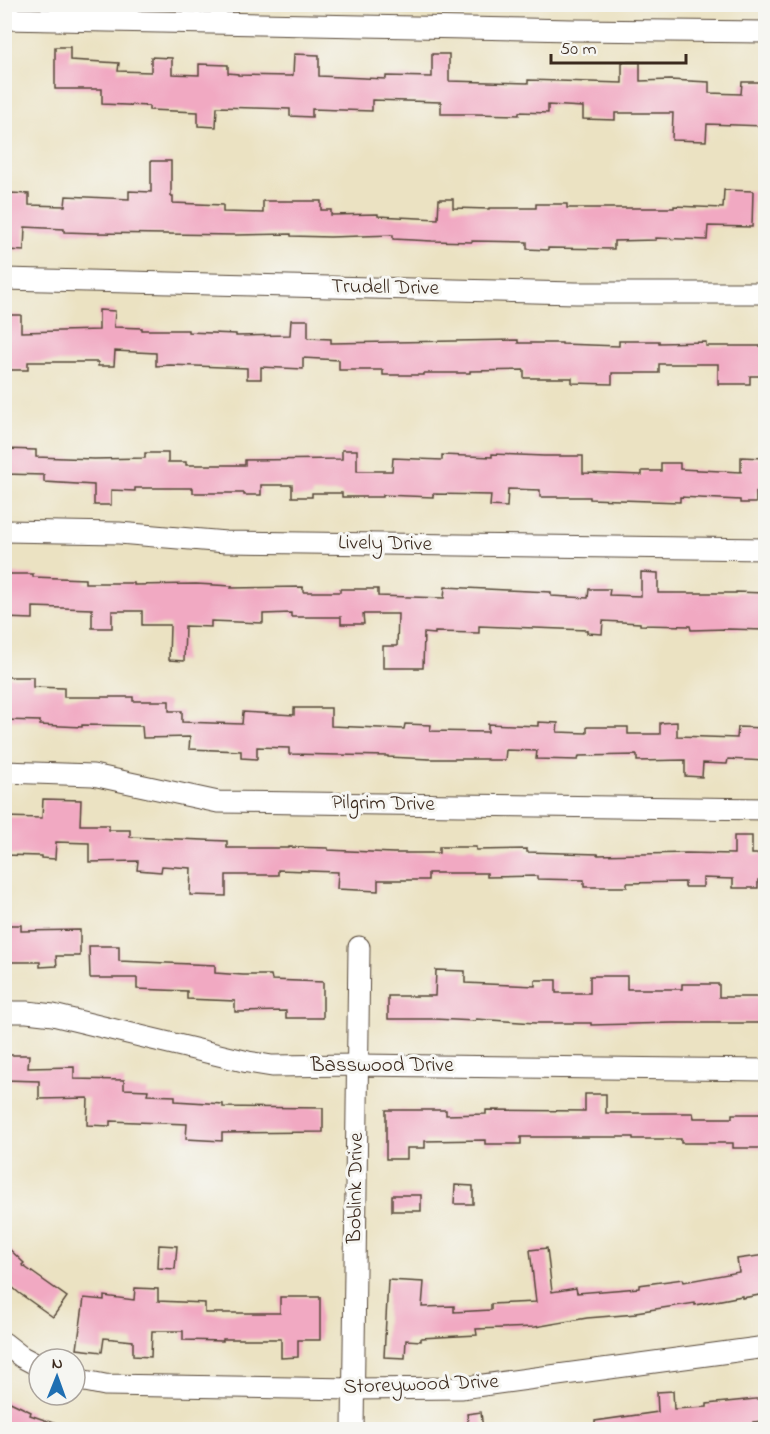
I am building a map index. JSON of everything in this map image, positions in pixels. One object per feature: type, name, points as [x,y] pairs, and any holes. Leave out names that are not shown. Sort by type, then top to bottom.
[{"type":"street","points":[[4,19],[765,32]]},
{"type":"street","name":"Trudell Drive","points":[[4,279],[576,293],[765,293]]},
{"type":"street","name":"Lively Drive","points":[[4,531],[119,533],[225,542],[765,549]]},
{"type":"street","name":"Pilgrim Drive","points":[[4,772],[93,775],[218,802],[765,810]]},
{"type":"street","name":"Boblink Drive","points":[[353,1430],[359,947]]},
{"type":"street","name":"Basswood Drive","points":[[4,1012],[53,1015],[272,1066],[765,1070]]},
{"type":"street","points":[[4,1343],[27,1360]]},
{"type":"street","name":"Storeywood Drive","points":[[87,1382],[105,1386],[461,1388],[765,1347]]},
{"type":"building","points":[[55,47],[70,47],[70,60],[119,63],[118,71],[151,72],[151,57],[172,58],[172,74],[199,75],[199,64],[228,65],[228,73],[238,75],[291,76],[293,75],[294,54],[319,55],[319,76],[386,79],[386,76],[432,77],[432,54],[449,54],[449,81],[528,83],[528,80],[622,83],[622,62],[640,62],[640,81],[709,82],[709,93],[741,94],[742,82],[765,82],[765,126],[707,124],[706,141],[672,140],[673,113],[615,113],[615,120],[583,119],[583,107],[548,105],[548,113],[441,114],[441,102],[372,100],[372,111],[312,109],[312,117],[290,116],[290,109],[217,107],[216,127],[198,126],[198,112],[149,110],[149,106],[102,104],[102,89],[55,89]]},
{"type":"building","points":[[151,161],[171,161],[173,203],[223,205],[223,212],[263,213],[263,201],[321,201],[321,210],[331,210],[331,215],[378,214],[378,216],[438,219],[439,199],[453,199],[453,208],[536,208],[536,204],[567,204],[567,208],[674,208],[674,206],[723,208],[724,190],[753,191],[752,227],[708,226],[707,240],[656,238],[656,240],[614,241],[614,249],[548,248],[548,250],[527,249],[527,242],[393,239],[393,235],[330,237],[291,236],[291,234],[95,233],[25,227],[24,251],[7,250],[10,193],[29,194],[29,205],[65,206],[66,196],[129,199],[129,191],[151,192]]},
{"type":"building","points":[[99,310],[115,311],[114,327],[142,328],[142,330],[188,330],[188,332],[236,334],[236,336],[290,335],[291,320],[308,320],[308,338],[331,339],[331,343],[518,340],[518,343],[619,346],[619,341],[659,341],[659,343],[706,342],[706,346],[765,346],[765,376],[750,376],[750,384],[718,384],[718,364],[659,364],[659,373],[612,373],[612,384],[572,383],[572,378],[524,378],[524,370],[383,375],[383,370],[339,370],[339,360],[303,358],[303,369],[261,367],[261,379],[247,379],[247,368],[156,366],[156,353],[115,351],[114,366],[98,366],[98,362],[28,362],[28,370],[6,370],[6,315],[21,315],[21,332],[99,330]]},
{"type":"building","points":[[4,449],[36,450],[36,457],[94,459],[145,458],[145,453],[168,453],[168,462],[186,462],[186,465],[245,465],[245,460],[342,459],[342,450],[357,450],[357,471],[392,471],[393,458],[442,460],[442,455],[492,457],[492,454],[583,456],[583,473],[642,475],[642,471],[661,471],[661,463],[680,463],[680,469],[741,472],[741,457],[765,458],[765,492],[756,492],[756,503],[740,503],[740,500],[680,497],[680,502],[540,497],[540,490],[508,489],[507,507],[490,506],[491,495],[342,497],[342,493],[312,493],[312,497],[292,497],[292,485],[261,485],[261,495],[193,493],[193,488],[111,490],[111,505],[94,505],[94,485],[44,482],[44,475],[4,474]]},
{"type":"building","points":[[641,572],[658,573],[658,593],[765,593],[765,630],[691,630],[690,626],[640,625],[640,623],[603,621],[602,634],[587,633],[587,630],[479,626],[479,633],[424,633],[423,668],[383,668],[383,646],[397,646],[398,614],[363,614],[364,624],[341,624],[341,617],[291,617],[291,613],[263,614],[263,623],[211,621],[211,627],[185,626],[184,661],[169,660],[170,625],[142,625],[142,611],[112,611],[112,628],[92,628],[92,609],[33,607],[33,619],[4,618],[4,574],[85,579],[85,583],[196,584],[232,586],[231,588],[303,587],[303,592],[378,589],[378,596],[444,598],[445,587],[551,592],[551,596],[588,598],[589,589],[610,589],[609,595],[641,596]]},
{"type":"building","points":[[4,677],[33,677],[33,687],[64,688],[64,697],[133,697],[133,701],[169,701],[169,711],[182,711],[182,722],[242,724],[243,712],[294,715],[294,708],[331,708],[331,726],[404,729],[405,724],[431,725],[430,731],[488,732],[488,724],[538,726],[538,722],[558,723],[557,732],[587,733],[587,727],[628,727],[628,734],[660,734],[660,723],[677,722],[677,736],[737,738],[738,727],[765,728],[765,761],[728,759],[727,764],[703,763],[702,777],[685,776],[685,760],[637,761],[637,755],[579,756],[578,760],[536,759],[537,751],[506,750],[505,760],[429,759],[289,754],[289,748],[257,747],[257,759],[241,758],[241,751],[189,749],[190,737],[143,738],[142,726],[82,725],[82,727],[40,725],[40,721],[4,720]]},
{"type":"building","points":[[43,799],[81,800],[80,825],[109,825],[109,830],[130,830],[130,837],[227,841],[227,848],[289,847],[393,853],[439,853],[439,847],[476,847],[476,850],[527,849],[527,852],[598,855],[734,854],[734,836],[752,836],[752,854],[765,854],[765,880],[758,880],[758,888],[733,888],[733,879],[703,878],[703,887],[685,887],[685,882],[627,883],[627,887],[584,887],[584,880],[537,879],[537,876],[487,877],[487,873],[428,873],[428,880],[378,880],[378,891],[337,889],[338,872],[278,870],[278,875],[226,875],[226,896],[190,895],[191,868],[162,866],[161,872],[137,870],[138,861],[89,862],[89,843],[56,842],[55,859],[41,858],[41,856],[4,855],[4,817],[42,818]]},
{"type":"building","points":[[4,925],[21,925],[21,931],[80,930],[80,956],[56,956],[57,966],[40,967],[40,962],[4,962]]},
{"type":"building","points":[[89,946],[119,946],[119,961],[215,965],[215,973],[271,975],[272,980],[323,982],[323,1018],[286,1018],[286,1011],[235,1012],[235,1001],[187,999],[187,991],[137,989],[137,978],[90,978]]},
{"type":"building","points":[[436,970],[465,971],[465,983],[535,986],[535,980],[556,980],[556,993],[590,993],[590,976],[627,976],[627,989],[682,989],[682,984],[719,984],[719,997],[765,997],[765,1023],[591,1025],[591,1023],[535,1023],[476,1019],[475,1021],[388,1019],[388,996],[435,996]]},
{"type":"building","points":[[4,1055],[29,1055],[28,1068],[74,1067],[74,1079],[124,1080],[124,1089],[148,1090],[147,1095],[175,1096],[175,1101],[223,1104],[223,1107],[323,1108],[323,1132],[222,1133],[222,1141],[186,1139],[187,1124],[110,1121],[110,1126],[87,1125],[88,1098],[39,1099],[39,1081],[4,1080]]},
{"type":"building","points":[[585,1094],[606,1094],[606,1113],[693,1113],[694,1118],[732,1118],[732,1114],[765,1114],[765,1148],[733,1148],[733,1143],[681,1143],[681,1139],[521,1137],[521,1144],[485,1144],[485,1140],[425,1141],[425,1148],[407,1148],[407,1159],[386,1159],[386,1110],[446,1110],[446,1115],[486,1114],[486,1110],[585,1111]]},
{"type":"building","points":[[455,1185],[473,1186],[473,1204],[454,1204]]},
{"type":"building","points":[[392,1195],[421,1195],[421,1211],[392,1211]]},
{"type":"building","points":[[4,1244],[24,1263],[22,1265],[67,1297],[53,1317],[4,1280]]},
{"type":"building","points":[[159,1245],[177,1246],[175,1269],[158,1268]]},
{"type":"building","points":[[547,1248],[552,1292],[576,1288],[577,1293],[639,1288],[639,1285],[683,1279],[684,1282],[739,1272],[737,1259],[765,1255],[765,1294],[535,1327],[476,1329],[477,1335],[421,1338],[421,1341],[406,1340],[405,1358],[384,1357],[388,1280],[424,1282],[422,1307],[454,1306],[454,1312],[491,1310],[491,1304],[536,1302],[530,1250]]},
{"type":"building","points":[[135,1288],[158,1289],[158,1301],[205,1303],[205,1313],[280,1313],[280,1297],[320,1297],[320,1340],[298,1340],[298,1357],[281,1358],[281,1339],[183,1340],[183,1331],[152,1331],[151,1357],[133,1356],[133,1341],[104,1338],[102,1352],[87,1350],[87,1347],[77,1347],[84,1298],[104,1300],[104,1296],[134,1300]]},
{"type":"building","points":[[673,1391],[674,1409],[707,1407],[707,1404],[765,1398],[765,1421],[753,1422],[754,1430],[595,1430],[595,1421],[658,1412],[657,1392]]},
{"type":"building","points":[[4,1399],[31,1412],[30,1415],[65,1427],[65,1430],[4,1430]]},
{"type":"building","points":[[481,1412],[483,1430],[469,1430],[467,1414]]}]
